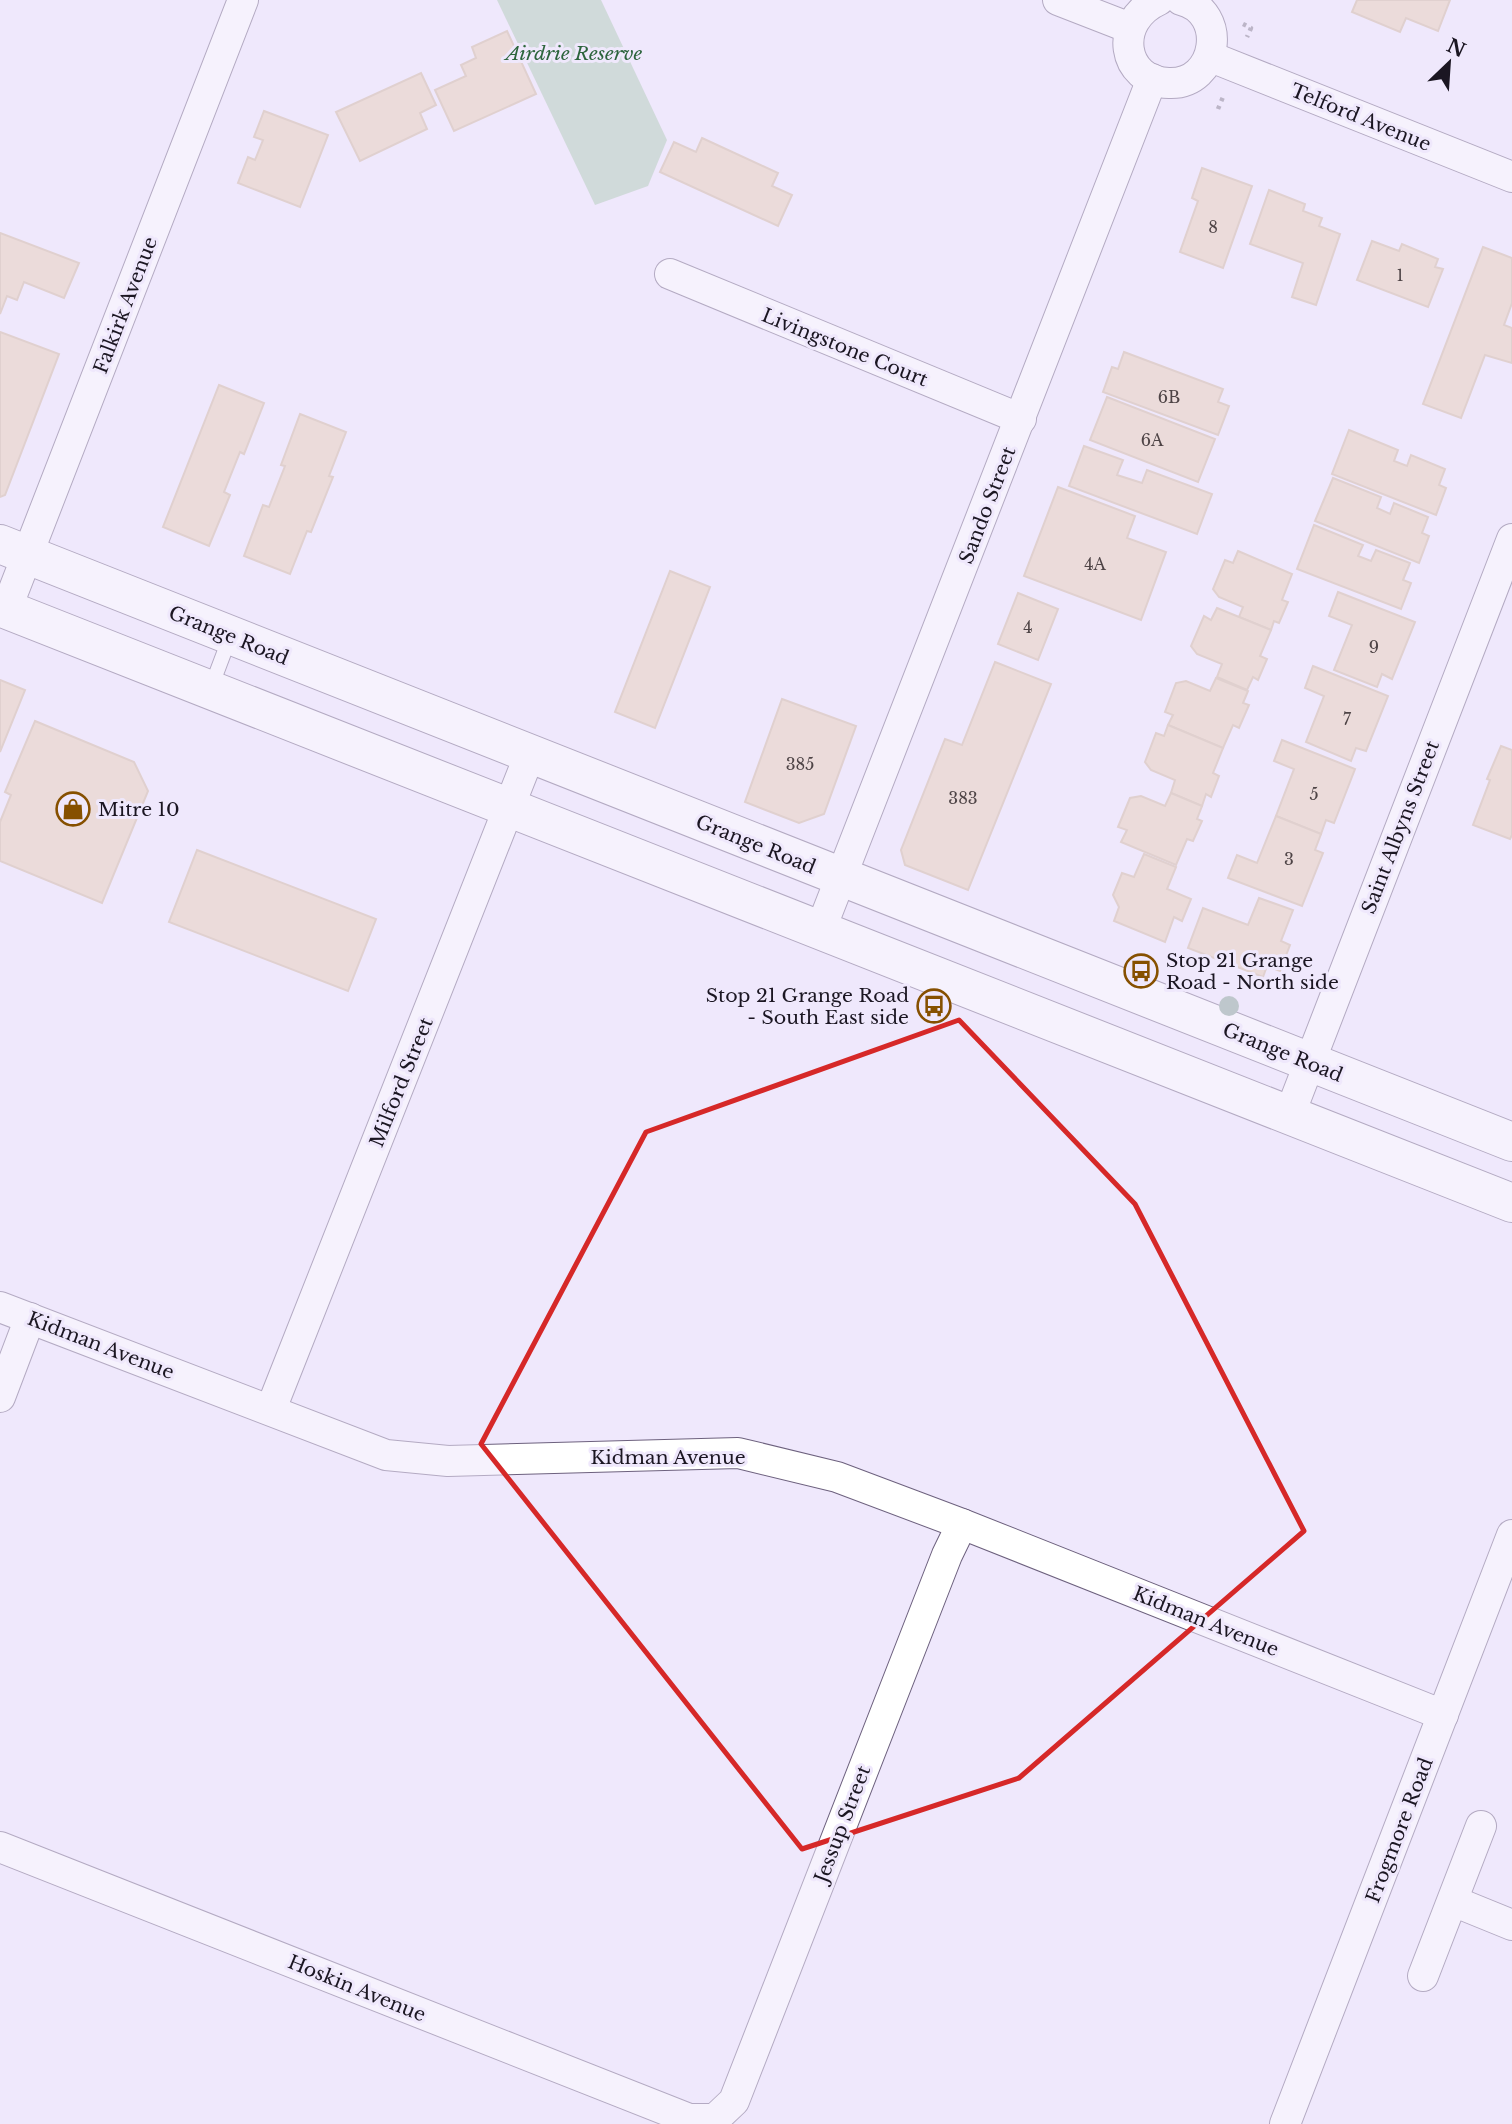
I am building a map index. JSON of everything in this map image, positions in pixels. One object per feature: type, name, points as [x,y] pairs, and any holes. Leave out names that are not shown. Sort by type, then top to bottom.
[{"type":"main road","name":"Grange Road","points":[[14,550],[1512,1142]]},
{"type":"main road","points":[[3,608],[1512,1203]]},
{"type":"street","name":"Falkirk Avenue","points":[[3,608],[14,550],[243,0]]},
{"type":"street","points":[[1058,0],[1130,28]]},
{"type":"street","points":[[1178,0],[1198,8],[1206,18],[1212,30],[1211,57],[1203,69],[1192,78],[1179,83],[1152,79],[1142,72],[1129,52],[1130,28],[1136,16],[1146,6],[1178,0]]},
{"type":"street","name":"Telford Avenue","points":[[1211,57],[1512,177]]},
{"type":"street","name":"Sando Street","points":[[820,931],[1152,79]]},
{"type":"street","name":"Livingstone Court","points":[[670,274],[1021,419]]},
{"type":"street","name":"Saint Albyns Street","points":[[1289,1116],[1511,546]]},
{"type":"street","name":"Milford Street","points":[[271,1409],[530,754]]},
{"type":"street","name":"Kidman Avenue","points":[[0,1307],[386,1455],[448,1461],[738,1453],[837,1477],[1443,1715]]},
{"type":"street","points":[[0,1397],[30,1318]]},
{"type":"street","name":"Jessup Street","points":[[715,2119],[734,2101],[947,1555],[962,1524]]},
{"type":"street","name":"Frogmore Road","points":[[1285,2124],[1512,1535]]},
{"type":"street","points":[[1423,1976],[1481,1826]]},
{"type":"street","name":"Hoskin Avenue","points":[[0,1847],[689,2119],[715,2119]]},
{"type":"street","points":[[1453,1901],[1512,1925]]},
{"type":"lane","points":[[210,691],[231,636]]},
{"type":"highlighted area","points":[[959,1020],[1135,1204],[1304,1531],[1019,1778],[802,1849],[481,1444],[646,1132]]},
{"type":"green space","name":"Airdrie Reserve","points":[[497,0],[601,0],[667,140],[648,186],[595,205]]},
{"type":"building","points":[[1357,0],[1450,0],[1438,31],[1406,18],[1400,32],[1352,12]]},
{"type":"building","points":[[507,31],[536,94],[454,131],[435,90],[466,76],[461,65],[476,58],[472,47]]},
{"type":"building","points":[[421,73],[436,105],[420,113],[427,129],[360,161],[336,112]]},
{"type":"building","points":[[264,111],[328,135],[300,207],[238,183],[248,157],[255,160],[263,140],[254,137]]},
{"type":"building","points":[[702,138],[778,173],[772,186],[792,195],[778,226],[660,172],[674,142],[696,152]]},
{"type":"building","points":[[1202,168],[1252,186],[1223,268],[1180,252],[1198,201],[1192,198]]},
{"type":"building","points":[[1269,190],[1305,204],[1303,211],[1322,218],[1319,226],[1340,234],[1316,305],[1292,297],[1303,263],[1250,244]]},
{"type":"building","points":[[0,233],[79,263],[64,298],[24,282],[17,300],[7,296],[0,314]]},
{"type":"building","points":[[1372,241],[1399,251],[1402,244],[1438,259],[1435,267],[1443,269],[1428,307],[1357,280]]},
{"type":"building","points":[[1483,247],[1512,258],[1512,303],[1504,325],[1512,328],[1512,363],[1485,355],[1461,418],[1423,404]]},
{"type":"building","points":[[0,332],[59,354],[5,495],[0,497]]},
{"type":"building","points":[[1124,352],[1223,389],[1218,402],[1229,406],[1218,435],[1103,392],[1112,367],[1118,369]]},
{"type":"building","points":[[219,385],[264,403],[244,454],[240,452],[224,492],[230,495],[209,546],[163,527]]},
{"type":"building","points":[[1107,397],[1215,439],[1198,482],[1090,440]]},
{"type":"building","points":[[300,414],[346,432],[329,476],[333,477],[311,532],[307,531],[290,574],[244,556],[263,505],[269,507],[285,466],[281,465]]},
{"type":"building","points":[[1349,430],[1398,450],[1394,461],[1407,466],[1411,455],[1445,469],[1439,485],[1446,488],[1436,515],[1332,474]]},
{"type":"building","points":[[1084,446],[1123,460],[1117,475],[1142,483],[1147,470],[1212,494],[1197,534],[1069,486]]},
{"type":"building","points":[[1333,478],[1381,497],[1377,508],[1390,514],[1394,503],[1428,517],[1422,533],[1429,536],[1419,563],[1315,521]]},
{"type":"building","points":[[1058,487],[1135,516],[1127,538],[1166,552],[1141,620],[1024,576]]},
{"type":"building","points":[[1314,525],[1363,545],[1358,556],[1371,561],[1376,550],[1410,563],[1403,580],[1411,583],[1401,609],[1297,569]]},
{"type":"building","points":[[1238,551],[1292,574],[1282,600],[1288,602],[1279,623],[1274,621],[1271,630],[1239,617],[1243,607],[1219,597],[1213,589],[1225,560],[1233,563]]},
{"type":"building","points":[[670,571],[710,587],[655,728],[615,712]]},
{"type":"building","points":[[1338,592],[1415,622],[1392,679],[1382,674],[1377,687],[1334,670],[1352,625],[1329,616]]},
{"type":"building","points":[[1018,593],[1058,609],[1038,660],[998,644]]},
{"type":"building","points":[[1217,608],[1271,630],[1260,656],[1267,659],[1258,680],[1253,677],[1247,690],[1217,677],[1222,664],[1197,654],[1191,646],[1204,616],[1211,620]]},
{"type":"building","points":[[995,662],[1051,684],[968,890],[905,865],[901,850],[945,739],[962,745]]},
{"type":"building","points":[[1313,666],[1388,696],[1366,751],[1356,748],[1351,761],[1306,742],[1324,696],[1305,688]]},
{"type":"building","points":[[1216,678],[1248,691],[1243,703],[1249,705],[1239,728],[1233,725],[1223,748],[1168,725],[1173,715],[1165,712],[1176,683],[1186,681],[1210,691]]},
{"type":"building","points":[[0,680],[25,690],[0,752]]},
{"type":"building","points":[[782,699],[856,726],[824,814],[799,823],[745,802]]},
{"type":"building","name":"Mitre 10","points":[[35,721],[134,762],[148,791],[102,903],[0,861],[0,822],[11,795],[5,792]]},
{"type":"building","points":[[1168,725],[1223,748],[1213,773],[1219,776],[1211,797],[1206,794],[1202,806],[1171,793],[1175,780],[1151,770],[1145,762],[1156,733],[1164,736]]},
{"type":"building","points":[[1282,740],[1355,769],[1334,823],[1326,820],[1321,834],[1276,816],[1294,769],[1274,761]]},
{"type":"building","points":[[1501,746],[1512,750],[1510,839],[1473,825],[1490,780],[1487,779]]},
{"type":"building","points":[[1171,793],[1202,806],[1197,819],[1202,821],[1193,841],[1187,839],[1176,865],[1121,842],[1127,830],[1118,827],[1130,798],[1141,796],[1165,806]]},
{"type":"building","points":[[1276,816],[1321,834],[1315,850],[1323,853],[1302,906],[1228,878],[1237,855],[1257,863]]},
{"type":"building","points":[[197,850],[376,919],[348,991],[169,922]]},
{"type":"building","points":[[1144,854],[1176,867],[1167,889],[1191,899],[1182,921],[1174,917],[1165,942],[1114,921],[1119,907],[1113,895],[1122,873],[1134,877]]},
{"type":"building","points":[[1259,898],[1293,910],[1281,941],[1290,945],[1280,971],[1267,966],[1263,977],[1188,948],[1203,908],[1248,925]]},
{"type":"place","name":"Mitre 10","points":[[73,809]]},
{"type":"place","name":"Stop 21 Grange Road - North side","points":[[1141,971]]},
{"type":"place","name":"Stop 21 Grange Road - South East side","points":[[934,1006]]}]
